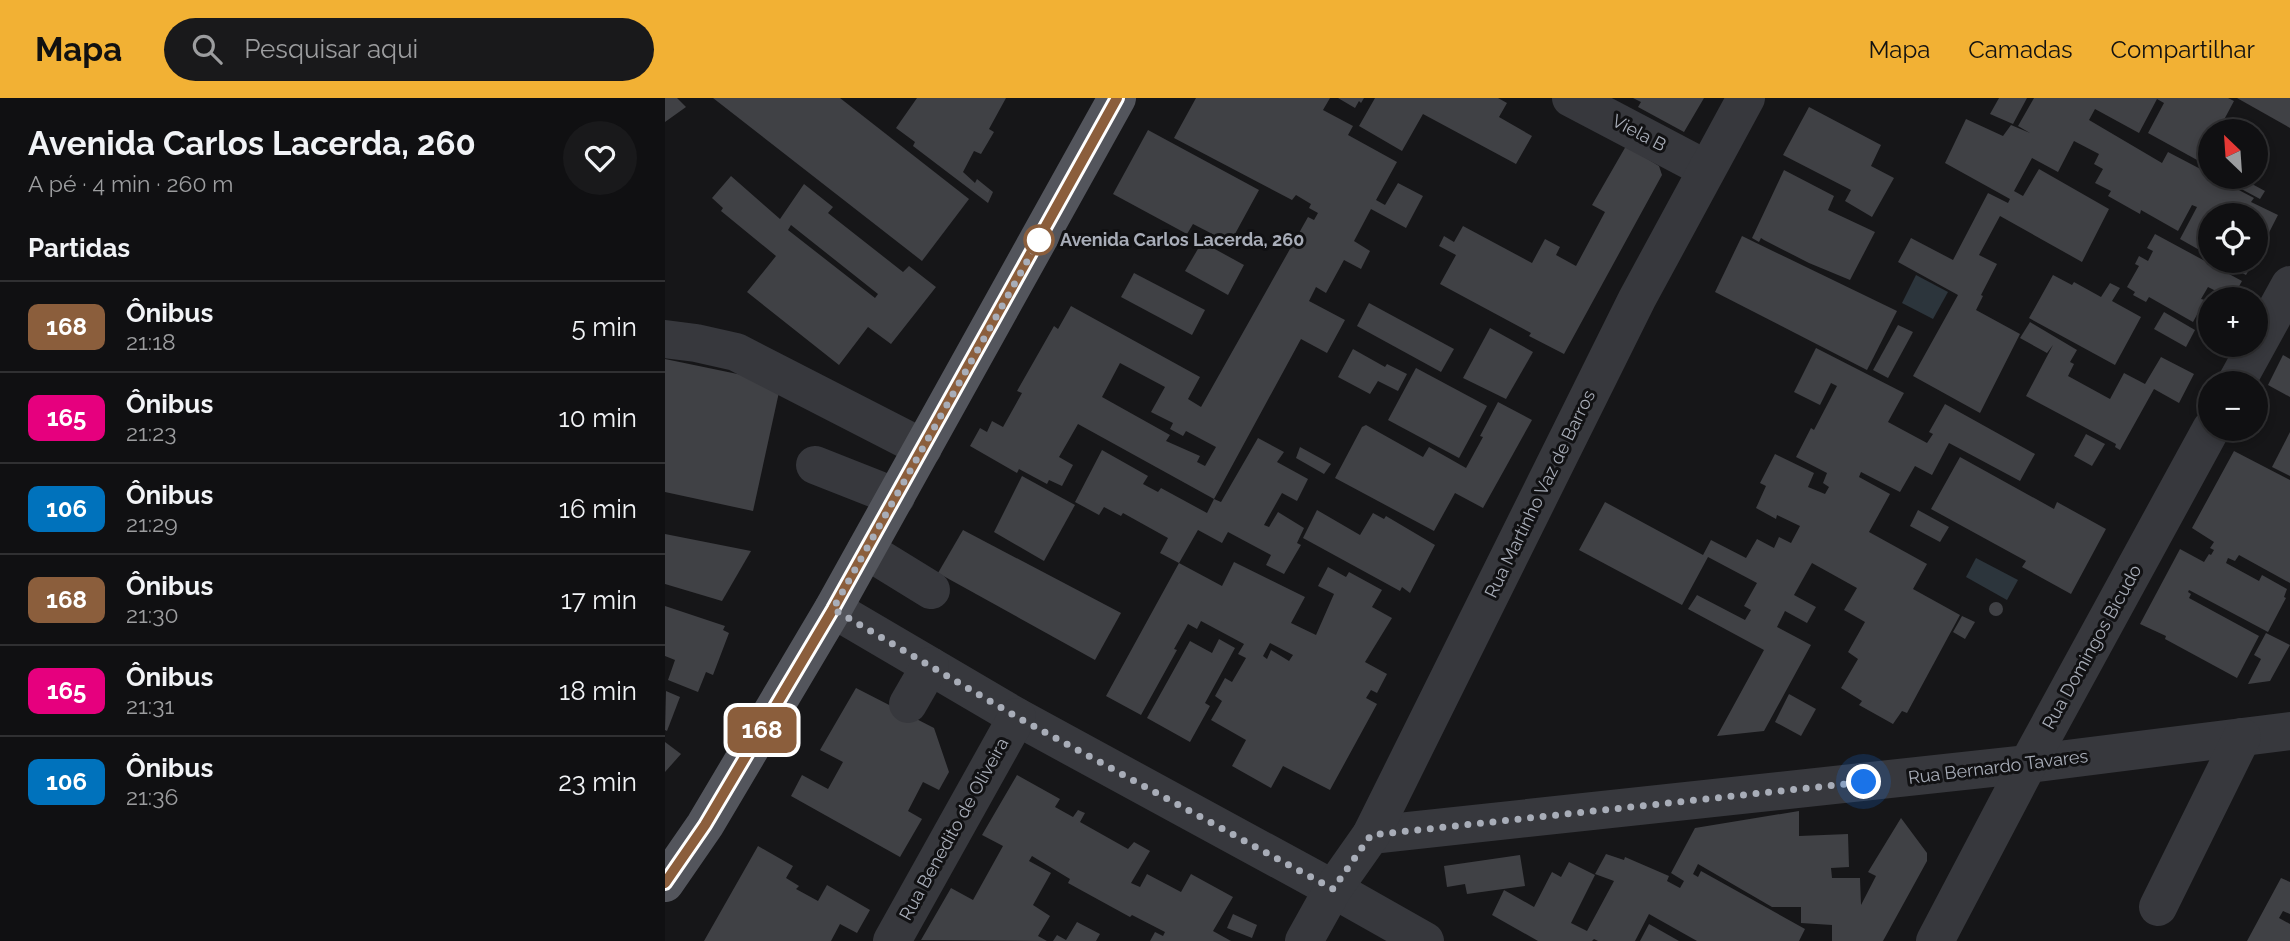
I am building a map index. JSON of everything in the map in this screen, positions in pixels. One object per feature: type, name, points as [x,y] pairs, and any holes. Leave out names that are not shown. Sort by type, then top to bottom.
[{"type":"main road","points":[[665,883],[705,825],[833,609],[1117,98]]},
{"type":"street","name":"Viela B","points":[[1571,98],[1706,169]]},
{"type":"street","name":"Rua Martinho Vaz de Barros","points":[[1304,941],[1333,889],[1371,835],[1637,299],[1745,98]]},
{"type":"street","points":[[2243,371],[2290,285]]},
{"type":"street","points":[[665,339],[736,352],[923,448]]},
{"type":"street","name":"Rua Domingos Bicudo","points":[[1935,941],[2204,441]]},
{"type":"street","points":[[815,465],[896,497]]},
{"type":"street","points":[[866,550],[931,590]]},
{"type":"street","points":[[833,609],[1017,717],[1425,941]]},
{"type":"street","points":[[908,704],[930,666]]},
{"type":"street","name":"Rua Benedito de Oliveira","points":[[892,941],[1017,717]]},
{"type":"street","name":"Rua Bernardo Tavares","points":[[1371,835],[2028,764],[2290,731]]},
{"type":"street","points":[[2158,907],[2242,737]]},
{"type":"shaded area","points":[[1916,275],[1948,292],[1933,319],[1902,303]]},
{"type":"shaded area","points":[[1976,558],[2018,580],[2007,600],[1966,577]]},
{"type":"building","points":[[665,98],[677,98],[686,107],[665,122]]},
{"type":"building","points":[[713,98],[840,98],[969,199],[922,261]]},
{"type":"building","points":[[917,98],[1006,98],[989,129],[994,132],[981,154],[974,151],[963,172],[975,183],[977,179],[993,192],[988,203],[913,146],[915,142],[896,128]]},
{"type":"building","points":[[1196,98],[1330,98],[1323,110],[1353,126],[1348,135],[1397,162],[1376,200],[1385,205],[1398,183],[1423,196],[1406,228],[1371,209],[1354,241],[1370,251],[1361,269],[1344,260],[1326,293],[1316,287],[1309,301],[1345,320],[1327,353],[1301,339],[1214,499],[1078,424],[1059,457],[1073,465],[1062,486],[1049,480],[1047,484],[1019,469],[1017,473],[970,446],[980,428],[987,432],[992,421],[1003,427],[1022,393],[1017,391],[1054,326],[1058,329],[1071,306],[1200,377],[1188,399],[1201,407],[1308,217],[1314,220],[1318,213],[1309,208],[1311,204],[1296,195],[1292,200],[1174,138]],"holes":[[[1120,363],[1165,387],[1151,412],[1173,423],[1170,429],[1183,436],[1186,431],[1216,447],[1205,466],[1197,462],[1200,456],[1166,441],[1170,435],[1102,397]]]},
{"type":"building","points":[[1338,98],[1364,98],[1355,108]]},
{"type":"building","points":[[1375,98],[1498,98],[1507,103],[1499,117],[1532,136],[1516,164],[1423,114],[1402,151],[1359,126]]},
{"type":"building","points":[[1633,98],[1704,98],[1684,132],[1638,107],[1641,102]]},
{"type":"building","points":[[1999,98],[2027,98],[2013,124],[1990,114]]},
{"type":"building","points":[[2034,98],[2228,98],[2234,101],[2224,119],[2198,119],[2198,160],[2148,133],[2164,103],[2157,99],[2139,133],[2095,109],[2089,120],[2162,163],[2168,152],[2198,168],[2198,189],[2237,189],[2254,198],[2251,202],[2253,203],[2198,203],[2198,249],[2180,239],[2197,207],[2192,205],[2178,231],[2141,210],[2140,214],[2108,196],[2111,191],[2095,183],[2103,169],[2094,164],[2099,154],[2074,141],[2058,172],[2032,158],[2014,191],[2023,196],[2039,169],[2109,209],[2082,262],[2000,216],[1979,255],[1997,264],[1976,310],[2020,334],[1980,413],[1913,376],[1958,295],[1898,262],[1911,238],[1953,260],[1988,193],[2008,203],[2010,199],[1945,163],[1966,119],[2003,136],[2011,125],[2030,133],[2018,126]]},
{"type":"building","points":[[2237,98],[2290,98],[2290,128]]},
{"type":"building","points":[[1809,107],[1881,145],[1871,166],[1894,178],[1872,217],[1845,201],[1851,190],[1783,155]]},
{"type":"building","points":[[1148,130],[1259,190],[1230,243],[1193,224],[1187,234],[1113,194]]},
{"type":"building","points":[[1626,146],[1659,166],[1662,175],[1564,354],[1440,284],[1456,255],[1439,246],[1444,236],[1454,242],[1463,226],[1532,263],[1545,239],[1560,247],[1556,255],[1576,266],[1605,212],[1592,205]]},
{"type":"building","points":[[1784,170],[1834,196],[1828,210],[1875,232],[1850,280],[1809,263],[1761,238],[1759,242],[1752,238]]},
{"type":"building","points":[[731,176],[780,219],[804,184],[833,207],[828,213],[903,272],[909,266],[936,287],[891,344],[868,327],[839,365],[747,292],[776,256],[721,211],[723,208],[712,198]],"holes":[[[791,225],[878,294],[875,298],[788,230]]]},
{"type":"building","points":[[2241,189],[2265,191],[2260,199]]},
{"type":"building","points":[[2268,210],[2278,215],[2268,235]]},
{"type":"building","points":[[2155,234],[2198,257],[2198,273],[2227,273],[2242,281],[2239,287],[2198,287],[2198,313],[2193,322],[2149,297],[2146,302],[2133,295],[2135,292],[2127,287],[2139,266],[2135,264],[2139,256],[2148,261],[2153,251],[2147,248]]},
{"type":"building","points":[[1742,236],[1897,311],[1867,370],[1715,292]]},
{"type":"building","points":[[1202,242],[1244,265],[1228,295],[1185,271]]},
{"type":"building","points":[[1134,273],[1205,310],[1192,335],[1121,297]]},
{"type":"building","points":[[2053,275],[2072,285],[2074,282],[2101,297],[2110,283],[2120,288],[2112,301],[2141,317],[2115,365],[2029,318]]},
{"type":"building","points":[[1369,303],[1454,349],[1441,372],[1357,326]]},
{"type":"building","points":[[2164,312],[2195,330],[2186,347],[2154,329]]},
{"type":"building","points":[[2030,322],[2077,350],[2070,362],[2074,364],[2068,376],[2110,399],[2124,373],[2145,384],[2161,357],[2194,374],[2179,403],[2154,389],[2120,450],[2115,447],[2116,444],[2026,396],[2053,345],[2047,353],[2020,338]]},
{"type":"building","points":[[1898,325],[1913,332],[1888,378],[1873,370]]},
{"type":"building","points":[[1490,328],[1533,352],[1506,399],[1463,378]]},
{"type":"building","points":[[1816,348],[1904,393],[1888,422],[1927,443],[1933,434],[1929,432],[1945,404],[2035,454],[2020,481],[1949,443],[1932,475],[1915,466],[1900,492],[1861,472],[1859,477],[1890,494],[1869,532],[1927,564],[1913,589],[1960,615],[1907,713],[1902,711],[1893,724],[1859,705],[1862,701],[1841,688],[1858,659],[1848,652],[1865,622],[1844,610],[1857,588],[1812,563],[1794,595],[1816,607],[1807,623],[1785,611],[1777,627],[1811,645],[1764,731],[1717,736],[1764,650],[1688,609],[1697,595],[1745,620],[1751,610],[1744,606],[1757,583],[1708,557],[1682,605],[1579,550],[1605,502],[1703,555],[1711,540],[1746,558],[1757,539],[1774,548],[1779,537],[1791,543],[1800,526],[1777,515],[1776,519],[1756,508],[1766,486],[1760,483],[1775,454],[1814,473],[1808,487],[1825,494],[1829,487],[1823,483],[1827,473],[1796,457],[1837,386],[1831,383],[1820,405],[1794,392]]},
{"type":"building","points":[[1353,349],[1385,367],[1387,364],[1407,374],[1398,391],[1378,381],[1370,394],[1338,377]]},
{"type":"building","points":[[2283,355],[2290,359],[2290,397],[2268,385]]},
{"type":"building","points":[[665,359],[781,383],[753,511],[665,492]]},
{"type":"building","points":[[1416,368],[1487,406],[1459,458],[1388,420]]},
{"type":"building","points":[[1498,402],[1532,420],[1483,508],[1455,493],[1434,531],[1335,478],[1362,427],[1366,425],[1423,457],[1429,447],[1466,468]]},
{"type":"building","points":[[2290,432],[2290,476],[2272,467]]},
{"type":"building","points":[[2086,434],[2105,444],[2092,466],[2074,456]]},
{"type":"building","points":[[1258,438],[1284,452],[1277,462],[1308,479],[1297,501],[1282,493],[1264,525],[1269,527],[1278,512],[1304,528],[1297,543],[1301,545],[1284,574],[1266,565],[1271,555],[1228,532],[1222,543],[1198,530],[1179,563],[1160,553],[1168,538],[1123,513],[1121,516],[1104,507],[1099,515],[1075,502],[1102,450],[1148,476],[1143,484],[1158,492],[1161,488],[1207,513],[1214,499],[1221,502]]},
{"type":"building","points":[[1300,447],[1331,464],[1324,474],[1296,458]]},
{"type":"building","points":[[2234,451],[2290,480],[2290,583],[2239,555],[2235,561],[2228,558],[2226,563],[2259,581],[2262,575],[2287,589],[2286,598],[2268,632],[2189,590],[2188,592],[2191,594],[2189,598],[2259,636],[2237,678],[2165,639],[2166,636],[2140,624],[2180,549],[2204,562],[2214,550],[2210,548],[2214,542],[2192,528]]},
{"type":"building","points":[[1960,457],[2054,509],[2057,502],[2106,529],[2071,594],[2022,567],[2026,561],[1931,509]]},
{"type":"building","points":[[1022,476],[1075,505],[1044,561],[994,532]]},
{"type":"building","points":[[1317,510],[1360,535],[1373,513],[1384,519],[1386,516],[1435,545],[1410,593],[1402,587],[1400,591],[1303,538]]},
{"type":"building","points":[[1918,510],[1949,527],[1940,542],[1910,526]]},
{"type":"building","points":[[963,530],[1121,613],[1095,660],[938,573]]},
{"type":"building","points":[[665,534],[751,551],[722,601],[665,584]]},
{"type":"building","points":[[1234,562],[1305,597],[1291,623],[1316,635],[1334,594],[1318,586],[1328,567],[1346,577],[1349,572],[1382,590],[1372,607],[1392,618],[1365,662],[1387,674],[1377,693],[1371,690],[1366,698],[1377,704],[1330,790],[1283,766],[1271,788],[1232,766],[1246,740],[1211,720],[1222,701],[1215,696],[1225,678],[1232,682],[1246,658],[1238,654],[1244,644],[1201,621],[1197,629],[1188,624],[1174,649],[1177,650],[1141,715],[1106,696],[1179,563],[1222,586]],"holes":[[[1270,643],[1293,655],[1289,661],[1271,650],[1267,659],[1263,656]]]},
{"type":"building","points":[[1996,602],[2001,604],[2001,614],[1996,616],[1991,614],[1989,609],[1991,604]]},
{"type":"building","points":[[665,606],[725,626],[723,630],[729,633],[713,675],[706,672],[698,692],[668,680],[675,660],[665,656]]},
{"type":"building","points":[[1962,616],[1975,622],[1965,639],[1953,632]]},
{"type":"building","points":[[2266,633],[2290,645],[2270,681],[2248,684],[2261,659],[2254,655]]},
{"type":"building","points":[[1219,639],[1235,648],[1205,703],[1210,706],[1190,742],[1147,718],[1190,641],[1212,653]]},
{"type":"building","points":[[856,688],[934,728],[949,772],[939,790],[923,782],[908,811],[922,819],[900,857],[791,796],[802,775],[828,789],[843,762],[820,750]]},
{"type":"building","points":[[666,691],[680,697],[667,731],[665,730]]},
{"type":"building","points":[[1789,694],[1816,709],[1801,736],[1775,722]]},
{"type":"building","points":[[665,742],[681,754],[665,772]]},
{"type":"building","points":[[1017,775],[1060,799],[1055,807],[1073,817],[1078,810],[1085,813],[1080,822],[1128,849],[1134,842],[1150,851],[1131,883],[1140,887],[1147,874],[1181,892],[1191,874],[1233,897],[1213,931],[1231,941],[1150,941],[1155,932],[1163,936],[1165,932],[1132,915],[1130,917],[1068,883],[1070,879],[1032,856],[1029,861],[1051,873],[1033,905],[1050,916],[1038,936],[1047,941],[921,940],[951,888],[973,900],[1003,846],[982,835]]},
{"type":"building","points":[[1799,811],[1799,836],[1848,834],[1849,867],[1831,868],[1832,878],[1860,878],[1861,905],[1876,876],[1868,872],[1901,818],[1927,853],[1927,861],[1883,941],[1832,941],[1832,925],[1801,923],[1801,907],[1772,907],[1698,864],[1693,874],[1698,877],[1701,871],[1805,929],[1799,941],[1697,941],[1649,914],[1635,941],[1538,941],[1492,915],[1504,890],[1534,907],[1552,872],[1561,877],[1569,862],[1595,875],[1571,923],[1587,931],[1614,881],[1595,874],[1606,854],[1624,860],[1625,857],[1669,876],[1667,881],[1680,888],[1684,881],[1671,873],[1695,828]]},
{"type":"building","points":[[758,846],[793,866],[786,878],[799,886],[796,889],[818,901],[827,885],[870,910],[857,933],[840,924],[831,941],[704,941]]},
{"type":"building","points":[[1520,855],[1525,886],[1467,894],[1465,884],[1447,887],[1444,866]]},
{"type":"building","points":[[2281,878],[2290,882],[2290,914],[2283,911],[2279,918],[2290,924],[2290,941],[2247,941]]},
{"type":"building","points":[[1233,914],[1257,925],[1252,938],[1227,928]]},
{"type":"building","points":[[1077,922],[1100,934],[1096,941],[1053,941],[1057,935],[1066,940]]},
{"type":"building","points":[[1649,924],[1679,941],[1640,941]]},
{"type":"bus line","name":"168","points":[[665,883],[705,825],[833,609],[1117,98]]},
{"type":"place","name":"Avenida Carlos Lacerda, 260","points":[[1039,240]]},
{"type":"route","points":[[1039,240],[833,609],[1017,717],[1333,889],[1371,835],[1864,782]]}]
